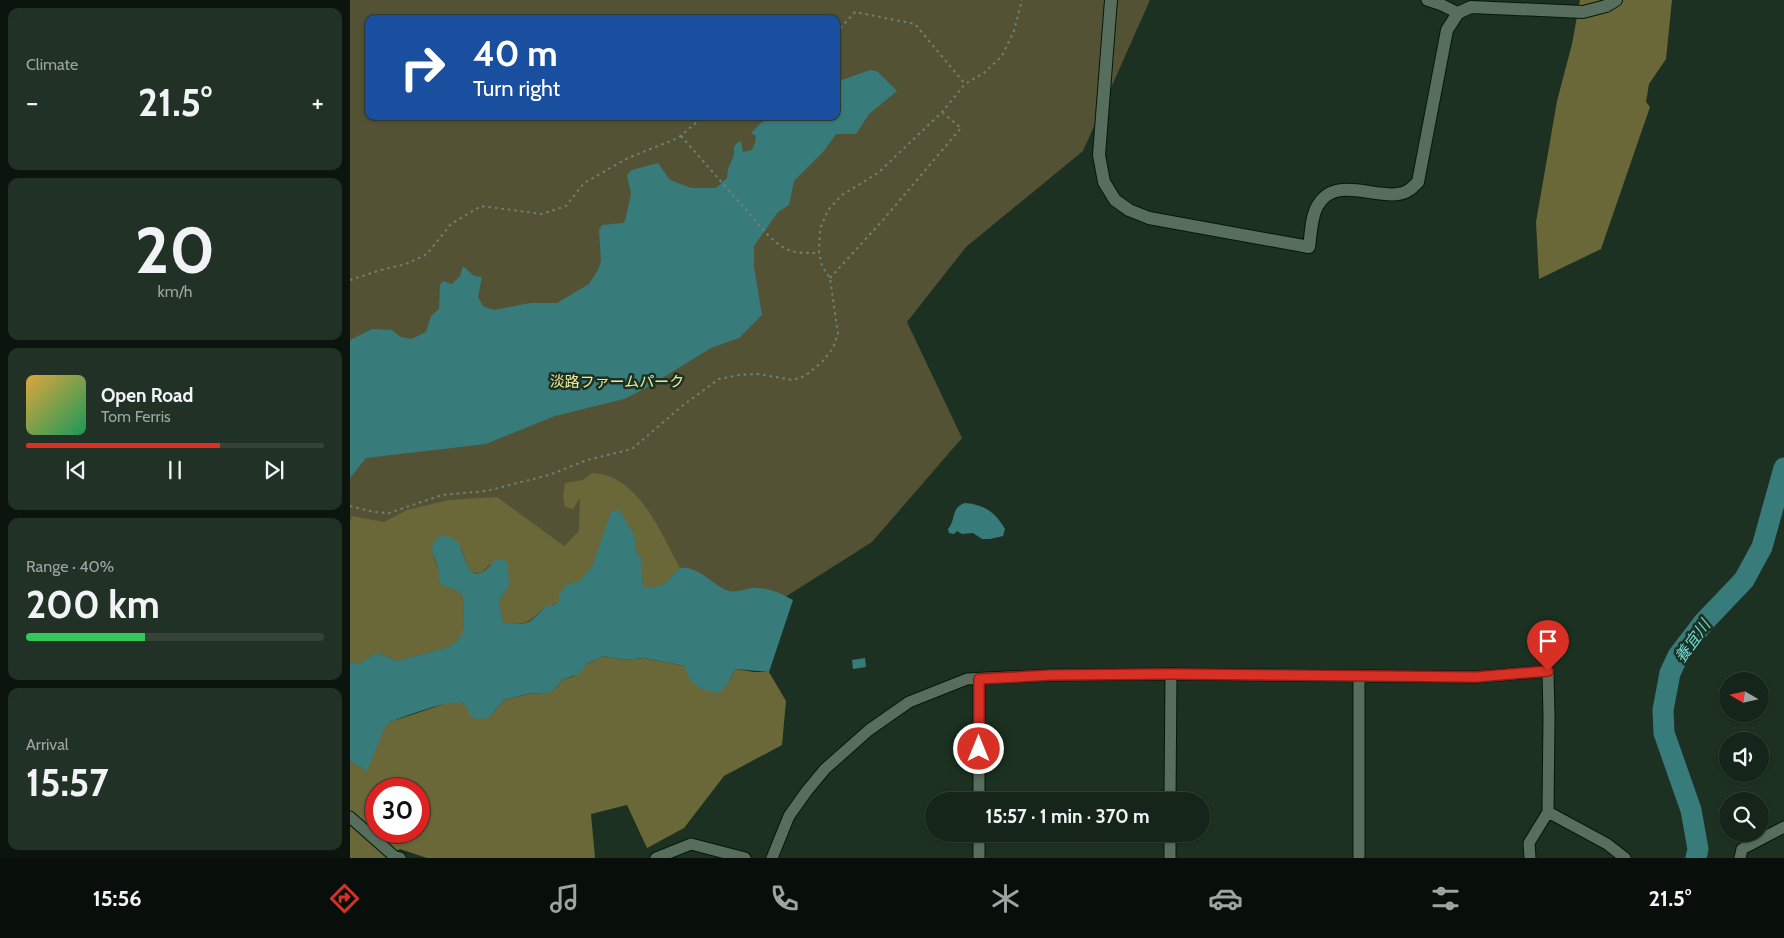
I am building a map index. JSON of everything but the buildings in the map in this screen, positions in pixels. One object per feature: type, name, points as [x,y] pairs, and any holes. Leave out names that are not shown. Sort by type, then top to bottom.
[{"type":"street","points":[[1111,0],[1099,155],[1104,182],[1115,200],[1129,210],[1149,218],[1309,247],[1314,216],[1318,204],[1326,196],[1350,189],[1400,194],[1410,190],[1418,182],[1447,30],[1458,13],[1471,7],[1583,12],[1606,6],[1616,0]]},
{"type":"street","points":[[1427,0],[1442,4],[1458,13]]},
{"type":"street","points":[[772,858],[789,816],[825,769],[869,730],[909,702],[967,679],[1053,675],[1171,674],[1476,677],[1548,671],[1548,812],[1529,843],[1530,858]]},
{"type":"street","points":[[1170,792],[1171,674]]},
{"type":"street","points":[[1359,676],[1359,858]]},
{"type":"street","points":[[979,679],[979,792]]},
{"type":"street","points":[[1548,812],[1607,844],[1625,858]]},
{"type":"street","points":[[350,817],[394,856],[400,858]]},
{"type":"street","points":[[1740,858],[1742,849],[1784,828]]},
{"type":"street","points":[[978,842],[978,858]]},
{"type":"street","points":[[1170,842],[1170,858]]},
{"type":"street","points":[[656,858],[691,844],[745,858]]},
{"type":"path","points":[[350,506],[374,512],[388,513],[442,495],[486,492],[548,475],[587,460],[632,449],[682,406],[719,379],[738,375],[758,374],[793,380],[805,376],[822,362],[833,348],[838,334],[830,278],[822,266],[819,253],[820,229],[828,210],[842,195],[878,173],[942,112],[965,84],[984,73],[1002,56],[1014,31],[1022,0]]},
{"type":"path","points":[[840,29],[855,12],[916,24],[965,84]]},
{"type":"path","points":[[830,278],[883,220],[961,128],[942,112]]},
{"type":"path","points":[[350,280],[406,264],[427,254],[452,224],[481,206],[542,214],[566,206],[584,183],[628,158],[681,136],[699,120]]},
{"type":"path","points":[[681,136],[781,248],[800,253],[819,253]]},
{"type":"green space","name":"淡路ファームパーク","points":[[350,0],[1150,0],[1083,151],[966,247],[907,322],[962,438],[872,542],[730,632],[350,686]]},
{"type":"shaded area","points":[[1580,0],[1672,0],[1666,59],[1649,84],[1646,102],[1650,107],[1601,249],[1539,279],[1536,222],[1557,101],[1572,44]]},
{"type":"shaded area","points":[[592,473],[608,476],[623,484],[635,494],[646,508],[680,568],[668,581],[656,587],[643,587],[641,559],[637,554],[634,534],[611,512],[597,558],[583,580],[561,600],[546,607],[528,621],[505,624],[502,620],[499,601],[504,594],[490,564],[481,573],[471,572],[461,547],[433,555],[438,568],[440,584],[460,592],[464,601],[463,633],[458,640],[449,647],[398,661],[376,654],[360,664],[350,662],[350,521],[352,516],[384,522],[407,510],[449,500],[497,497],[564,546],[579,531],[580,498],[573,509],[565,507],[563,496],[565,483],[583,480]]},
{"type":"shaded area","points":[[604,656],[624,660],[644,658],[685,666],[729,682],[735,669],[769,672],[786,701],[782,745],[724,776],[684,828],[647,848],[627,805],[591,814],[595,858],[427,858],[400,849],[385,858],[350,858],[350,761],[366,770],[384,728],[390,722],[450,702],[461,702],[489,718],[504,700],[531,693],[540,694],[555,689],[562,680],[574,676],[586,664]]},
{"type":"water","points":[[870,70],[877,71],[897,91],[869,114],[856,134],[836,134],[824,151],[794,181],[789,205],[778,212],[754,246],[754,267],[762,315],[739,338],[711,348],[646,388],[624,399],[555,416],[486,444],[366,458],[350,478],[350,340],[372,329],[392,330],[401,337],[411,339],[426,332],[431,316],[439,309],[440,285],[443,281],[452,284],[460,276],[463,266],[474,276],[482,277],[478,297],[483,306],[494,310],[530,303],[557,303],[589,284],[598,270],[601,261],[599,230],[602,225],[623,223],[625,221],[631,194],[627,175],[632,170],[658,163],[670,180],[691,188],[716,188],[727,178],[728,169],[734,155],[734,147],[741,141],[743,152],[752,150],[756,136],[751,133],[766,120],[840,120],[840,81]]},
{"type":"water","points":[[965,503],[978,505],[989,510],[998,518],[1005,529],[1003,536],[982,539],[973,533],[962,534],[957,531],[954,534],[949,533],[948,529],[958,507]]},
{"type":"water","points":[[619,510],[634,534],[637,554],[641,558],[643,587],[656,587],[664,584],[680,568],[687,568],[700,573],[729,591],[763,588],[793,600],[769,672],[735,669],[729,682],[719,693],[696,686],[689,678],[685,666],[644,658],[624,660],[604,656],[586,664],[581,673],[562,680],[555,689],[547,693],[531,693],[504,700],[489,718],[477,719],[471,717],[464,704],[457,702],[427,709],[390,722],[384,729],[367,771],[350,761],[350,662],[360,664],[376,654],[398,661],[449,647],[458,640],[463,632],[464,601],[460,592],[440,584],[439,580],[438,567],[432,547],[440,536],[448,536],[459,544],[469,568],[477,574],[485,571],[498,559],[506,561],[508,565],[509,586],[499,601],[502,620],[505,624],[521,624],[530,622],[548,605],[554,605],[559,601],[559,594],[567,584],[579,582],[593,565],[611,512]]},
{"type":"water","points":[[865,658],[866,667],[853,669],[852,660]]},
{"type":"waterway","name":"養宜川","points":[[1696,858],[1698,849],[1691,810],[1664,733],[1663,710],[1670,673],[1678,656],[1704,622],[1744,580],[1762,547],[1784,468]]},
{"type":"route","points":[[979,749],[979,679],[1053,675],[1171,674],[1476,677],[1548,671]]}]
